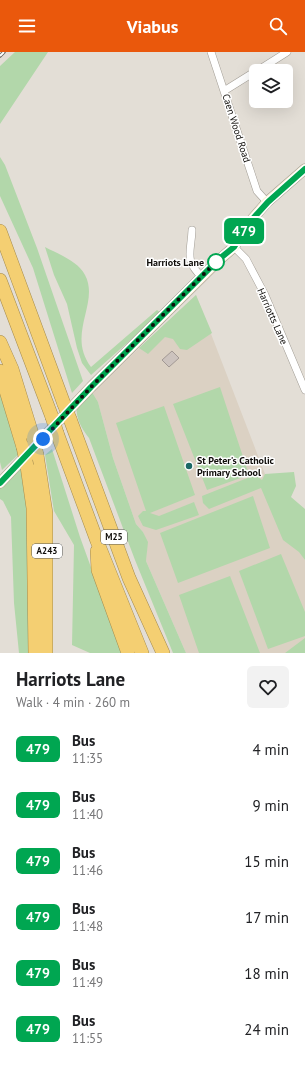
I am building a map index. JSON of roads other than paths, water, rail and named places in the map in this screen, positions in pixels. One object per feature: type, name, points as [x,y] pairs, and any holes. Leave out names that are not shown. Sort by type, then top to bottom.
[{"type":"highway","name":"M25","points":[[0,231],[129,578],[163,653]]},
{"type":"highway","name":"M25","points":[[0,280],[97,541],[142,653]]},
{"type":"highway","name":"A243","points":[[0,342],[12,369],[33,436],[46,513],[46,653]]},
{"type":"highway","name":"A243","points":[[0,371],[23,447],[33,508],[34,653]]},
{"type":"highway","name":"M25","points":[[97,541],[98,570],[128,653]]},
{"type":"street","name":"Caen Wood Road","points":[[211,52],[257,191],[268,202]]},
{"type":"street","points":[[267,64],[287,52]]},
{"type":"street","points":[[224,91],[249,75]]},
{"type":"street","points":[[0,482],[91,387],[234,247],[248,224],[268,202],[305,169]]},
{"type":"street","points":[[192,230],[190,263],[202,277]]},
{"type":"street","name":"Harriotts Lane","points":[[234,247],[246,259],[265,295],[305,390]]},
{"type":"railway","points":[[0,56],[4,52]]},
{"type":"place","name":"Harriots Lane","points":[[216,262]]},
{"type":"place","name":"St Peter's Catholic Primary School","points":[[189,466]]}]
